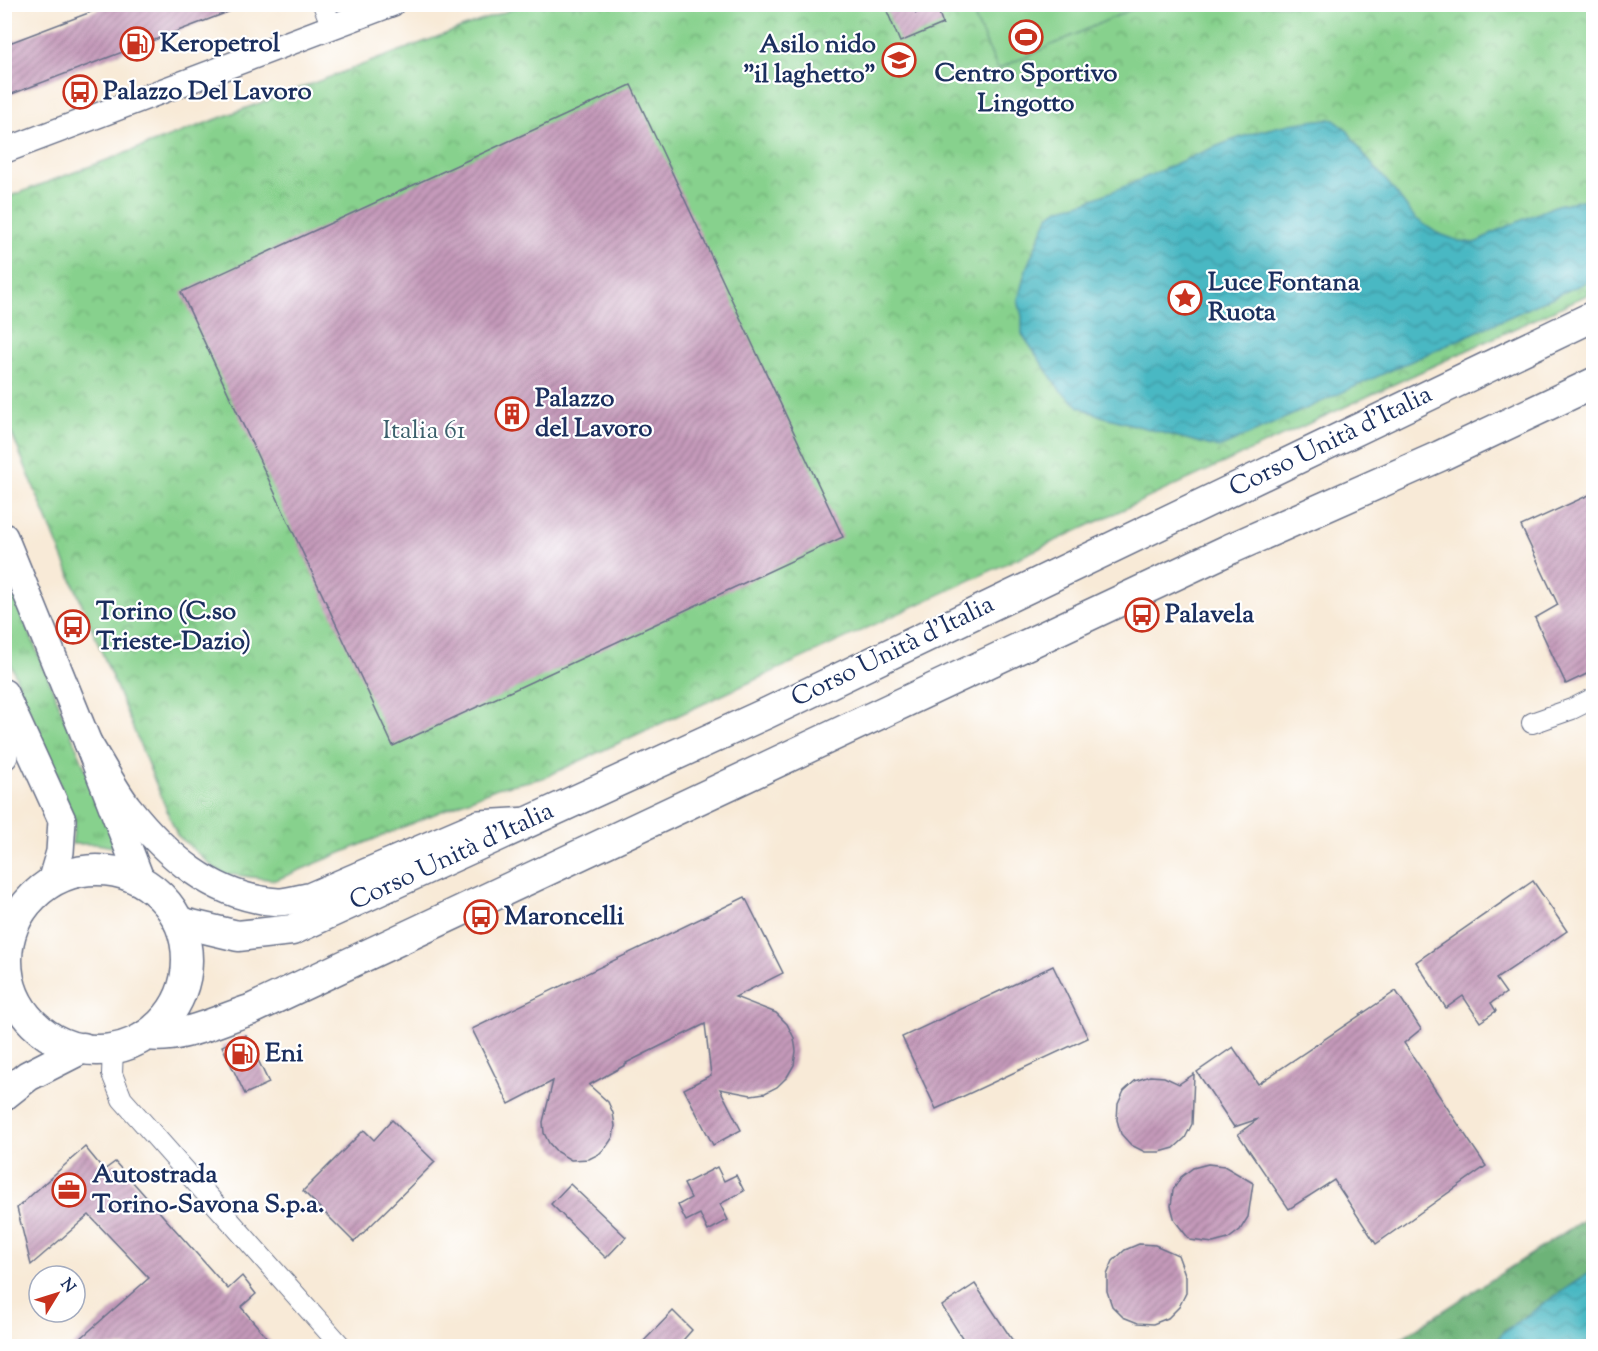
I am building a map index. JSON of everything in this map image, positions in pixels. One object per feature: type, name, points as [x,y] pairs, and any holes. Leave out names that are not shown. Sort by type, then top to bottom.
[{"type":"main road","name":"Corso Unità d'Italia","points":[[179,922],[238,936],[292,930],[778,708],[1593,316]]},
{"type":"main road","name":"Corso Unità d'Italia","points":[[1440,456],[1593,363]]},
{"type":"main road","name":"Corso Unità d'Italia","points":[[147,1035],[180,1033],[250,1010],[1230,549],[1440,456],[1593,383]]},
{"type":"main road","points":[[4,537],[88,743],[141,881]]},
{"type":"main road","points":[[4,756],[5,694]]},
{"type":"main road","points":[[5,694],[62,820],[60,852],[51,882]]},
{"type":"main road","points":[[88,743],[126,805],[160,844],[202,879],[238,895],[279,902],[309,897],[479,824],[531,821]]},
{"type":"main road","points":[[81,871],[110,871],[126,874],[141,881],[161,897],[179,922],[186,945],[187,964],[184,982],[176,1004],[147,1035],[113,1048],[83,1048],[63,1043],[45,1033],[21,1007],[6,972],[10,937],[18,916],[31,898],[51,882],[81,871]]},
{"type":"main road","points":[[4,1095],[28,1076],[83,1048]]},
{"type":"street","points":[[323,4],[332,27]]},
{"type":"street","points":[[4,151],[392,4]]},
{"type":"street","points":[[1532,723],[1564,712],[1593,698]]},
{"type":"street","points":[[113,1048],[112,1074],[122,1099],[341,1347]]},
{"type":"green space","name":"Italia 61","points":[[523,5],[1593,5],[1593,292],[543,778],[497,788],[276,880],[220,873],[177,835],[5,417],[5,198]]},
{"type":"green space","name":"Centro Sportivo Lingotto","points":[[969,5],[1141,5],[998,69]]},
{"type":"green space","points":[[4,571],[118,848],[97,844],[72,844],[75,822],[5,650]]},
{"type":"green space","points":[[1593,1214],[1593,1270],[1503,1332],[1493,1346],[1389,1346]]},
{"type":"water","points":[[1328,119],[1334,120],[1347,130],[1364,155],[1415,218],[1437,233],[1459,241],[1474,243],[1557,205],[1593,198],[1593,279],[1219,448],[1101,416],[1080,407],[1060,390],[1022,334],[1022,316],[1018,300],[1026,269],[1048,217],[1060,208],[1111,192],[1216,146],[1269,129]]},
{"type":"water","points":[[1593,1270],[1593,1346],[1493,1346],[1503,1332]]},
{"type":"building","points":[[112,4],[244,6],[4,97],[4,45]]},
{"type":"building","points":[[884,4],[912,4],[916,13],[936,5],[943,24],[900,42]]},
{"type":"building","name":"Palazzo del Lavoro","points":[[631,85],[843,537],[393,746],[181,292]]},
{"type":"building","points":[[1589,495],[1593,503],[1593,671],[1566,684],[1535,618],[1558,605],[1521,526]]},
{"type":"building","points":[[1533,881],[1567,931],[1496,979],[1506,993],[1491,1003],[1496,1011],[1480,1022],[1463,996],[1446,1008],[1416,962]]},
{"type":"building","points":[[745,897],[783,973],[735,997],[776,1013],[787,1024],[794,1038],[796,1051],[794,1065],[787,1077],[777,1087],[765,1093],[751,1095],[720,1089],[741,1130],[713,1145],[684,1089],[711,1075],[705,1024],[626,1063],[589,1085],[608,1102],[615,1126],[613,1137],[599,1154],[589,1159],[571,1160],[557,1152],[544,1133],[543,1122],[553,1081],[509,1104],[472,1029]]},
{"type":"building","points":[[1053,966],[1088,1038],[936,1109],[902,1037]]},
{"type":"building","points":[[1396,991],[1421,1029],[1404,1043],[1486,1166],[1376,1244],[1334,1180],[1289,1209],[1238,1134],[1258,1119],[1234,1127],[1197,1072],[1233,1047],[1258,1084]]},
{"type":"building","points":[[246,1035],[269,1083],[245,1094],[222,1046]]},
{"type":"building","points":[[1194,1074],[1192,1124],[1185,1138],[1174,1148],[1160,1152],[1145,1152],[1131,1145],[1121,1134],[1117,1120],[1118,1104],[1124,1091],[1135,1081],[1150,1076],[1164,1077],[1179,1084]]},
{"type":"building","points":[[392,1120],[435,1162],[354,1242],[303,1191],[364,1130],[374,1140]]},
{"type":"building","points":[[85,1147],[104,1170],[115,1162],[228,1289],[242,1276],[256,1294],[241,1307],[275,1347],[71,1347],[149,1278],[89,1215],[31,1264],[17,1208]]},
{"type":"building","points":[[1208,1164],[1224,1166],[1253,1183],[1248,1217],[1240,1230],[1228,1239],[1213,1243],[1190,1240],[1175,1221],[1171,1206],[1173,1190],[1181,1177],[1193,1168]]},
{"type":"building","points":[[717,1167],[724,1181],[736,1175],[744,1191],[720,1204],[728,1220],[708,1231],[700,1214],[686,1221],[678,1205],[691,1198],[684,1184]]},
{"type":"building","points":[[570,1184],[626,1237],[606,1258],[551,1204]]},
{"type":"building","points":[[1139,1244],[1155,1245],[1178,1255],[1186,1277],[1186,1293],[1179,1307],[1168,1318],[1153,1324],[1138,1323],[1123,1317],[1112,1306],[1107,1291],[1107,1275],[1113,1261],[1125,1250]]},
{"type":"building","points":[[975,1284],[1017,1347],[968,1347],[942,1306]]},
{"type":"building","points":[[673,1311],[692,1330],[677,1347],[638,1347]]},
{"type":"place","name":"Centro Sportivo Lingotto","points":[[1026,37]]},
{"type":"place","name":"Keropetrol","points":[[137,44]]},
{"type":"place","name":"Asilo nido \"il laghetto\"","points":[[899,60]]},
{"type":"place","name":"Palazzo Del Lavoro","points":[[80,92]]},
{"type":"place","name":"Luce Fontana Ruota","points":[[1185,298]]},
{"type":"place","name":"Palazzo del Lavoro","points":[[512,414]]},
{"type":"place","name":"Palavela","points":[[1142,615]]},
{"type":"place","name":"Torino (C.so Trieste-Dazio)","points":[[73,627]]},
{"type":"place","name":"Maroncelli","points":[[481,917]]},
{"type":"place","name":"Eni","points":[[242,1054]]},
{"type":"place","name":"Autostrada Torino-Savona S.p.a.","points":[[69,1190]]}]
